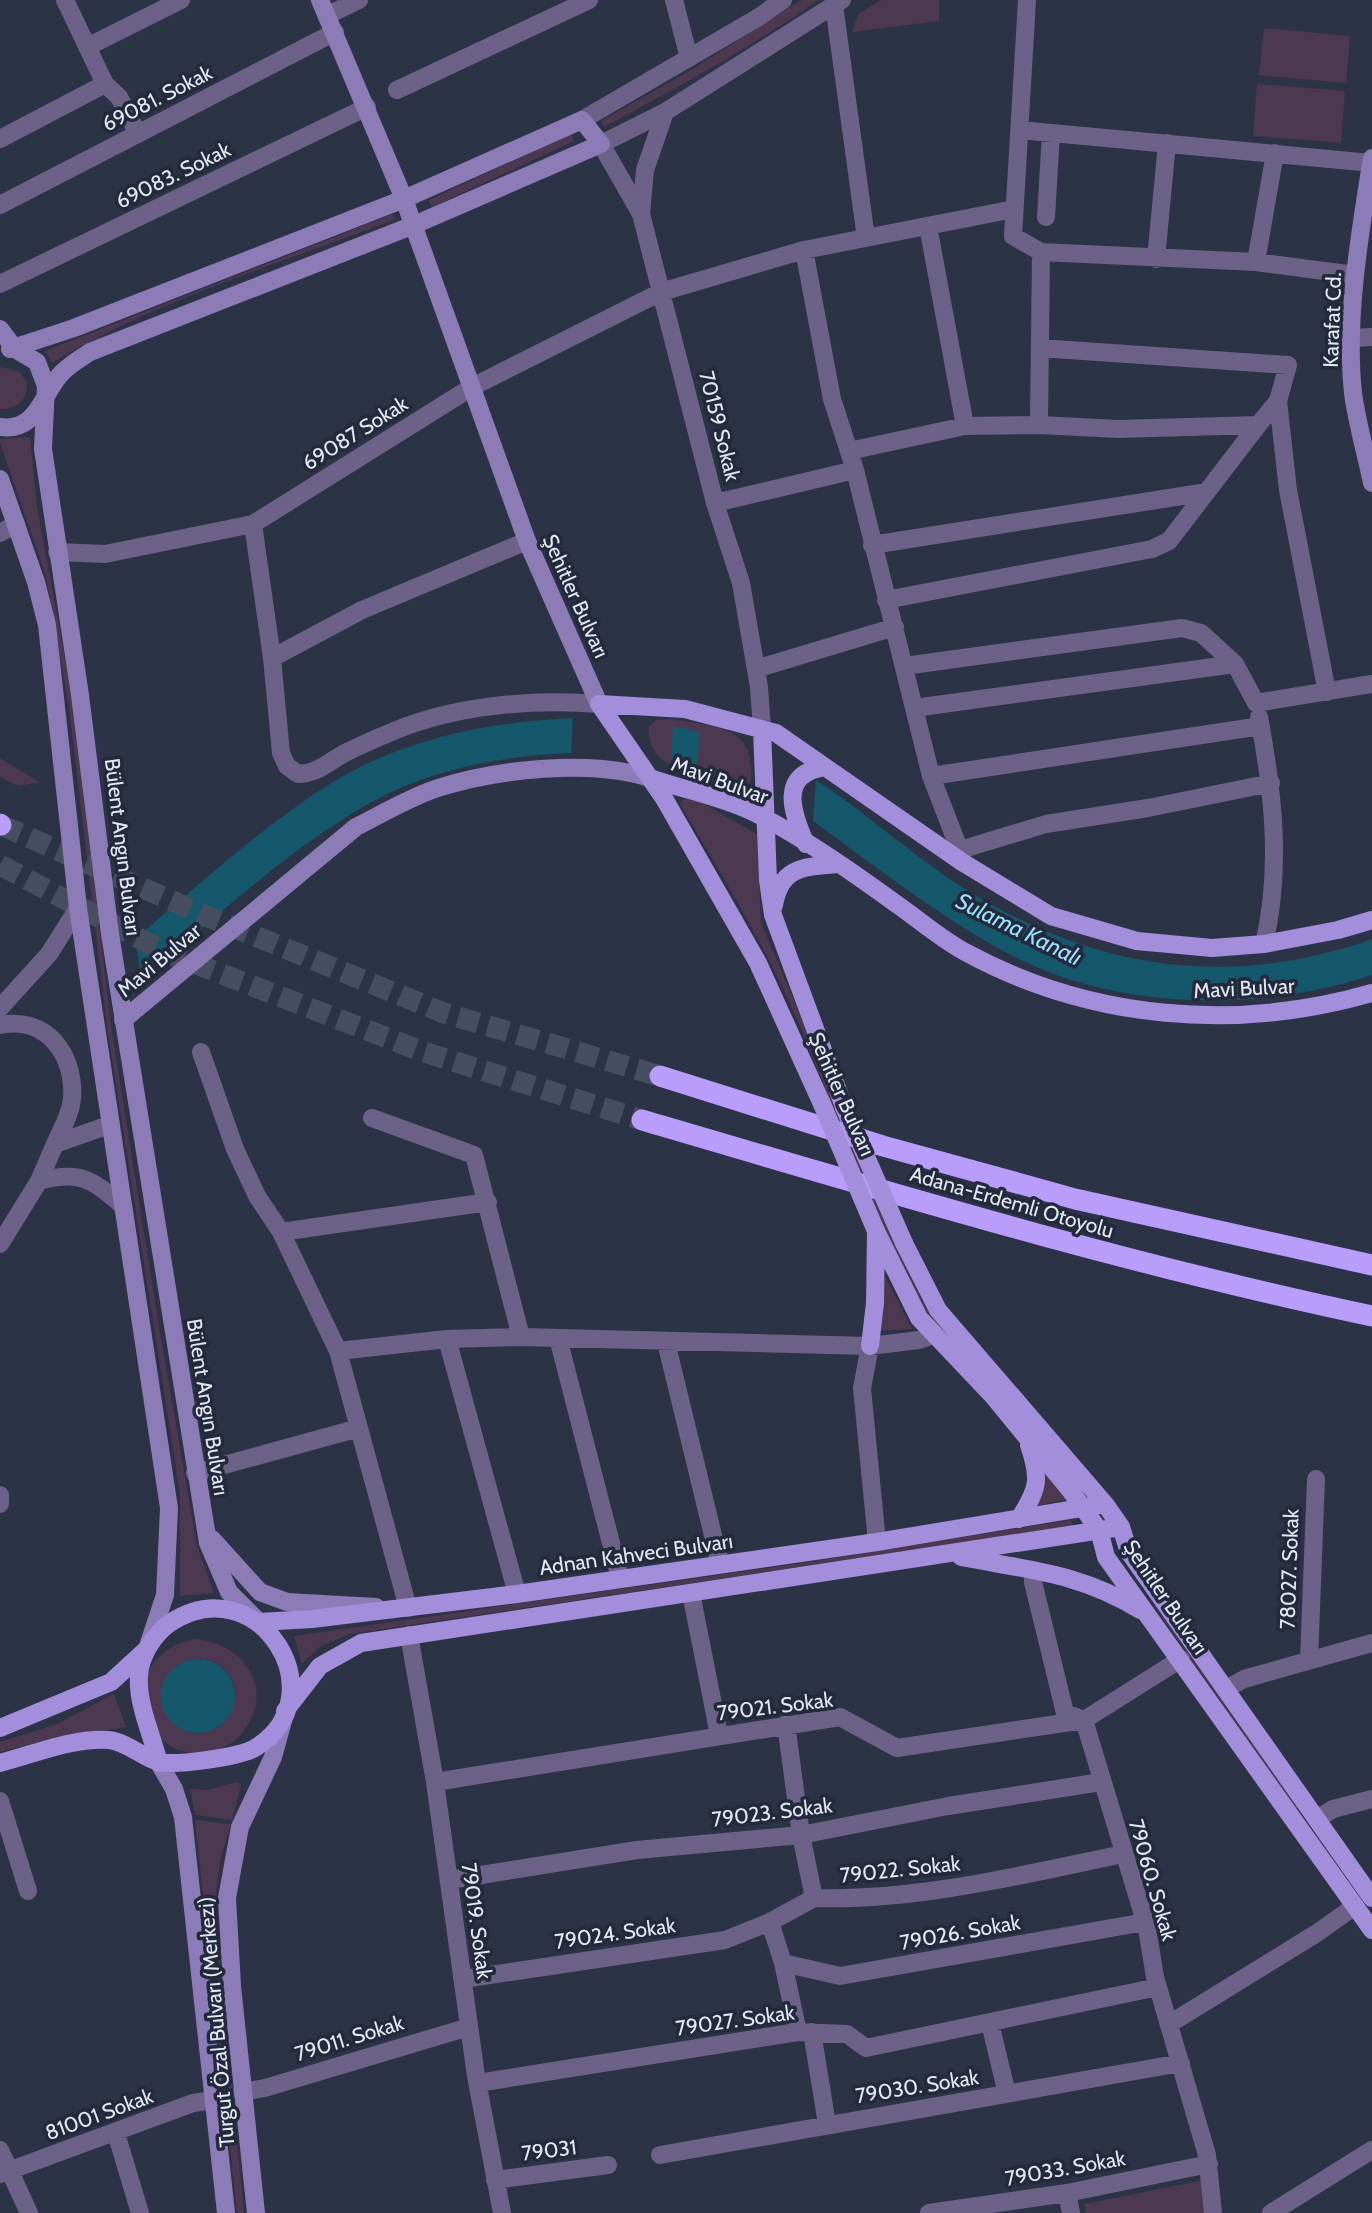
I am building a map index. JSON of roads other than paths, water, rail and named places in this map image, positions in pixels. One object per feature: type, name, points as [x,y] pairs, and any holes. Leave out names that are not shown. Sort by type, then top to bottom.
[{"type":"highway","name":"Adana-Erdemli Otoyolu","points":[[660,1076],[883,1146],[1075,1199],[1372,1265]]},
{"type":"highway","name":"Adana-Erdemli Otoyolu","points":[[642,1120],[1074,1246],[1268,1294],[1372,1316]]},
{"type":"main road","name":"Şehitler Bulvarı","points":[[328,16],[414,225],[527,541],[599,704],[650,778],[758,963],[876,1231],[919,1318],[1026,1433],[1083,1507],[1099,1530],[1106,1557],[1372,1930]]},
{"type":"main road","points":[[0,427],[18,426],[30,420],[60,375],[90,352],[414,225],[601,144],[582,120],[404,199],[8,349]]},
{"type":"main road","name":"Karafat Cd.","points":[[1372,161],[1355,275],[1353,338],[1353,393],[1372,483]]},
{"type":"main road","name":"Bülent Angın Bulvarı","points":[[0,329],[8,349],[37,362],[46,386],[43,449],[57,552],[80,695],[123,1020],[205,1531],[229,1592],[259,1622]]},
{"type":"main road","points":[[0,479],[8,528],[36,582],[47,625],[78,908],[169,1508],[165,1595],[139,1674],[140,1700],[159,1763]]},
{"type":"main road","name":"Mavi Bulvar","points":[[599,704],[685,709],[776,733],[1051,916],[1137,941],[1212,948],[1264,944],[1338,930],[1372,920]]},
{"type":"main road","name":"Şehitler Bulvarı","points":[[762,729],[765,820],[773,915],[845,1107],[904,1243],[937,1310],[1105,1504],[1121,1527],[1129,1552],[1372,1898]]},
{"type":"main road","points":[[806,844],[792,811],[793,794],[800,776],[808,769],[825,767]]},
{"type":"main road","name":"Mavi Bulvar","points":[[123,1020],[356,827],[437,789],[546,768],[629,772],[754,813],[839,864],[964,952],[1021,980],[1088,999],[1130,1009],[1224,1016],[1267,1014],[1341,1002],[1372,993]]},
{"type":"main road","points":[[773,915],[776,896],[786,875],[812,867],[839,864]]},
{"type":"main road","points":[[870,1346],[875,1303],[876,1231]]},
{"type":"main road","points":[[1019,1519],[1038,1486],[1037,1467],[1026,1433]]},
{"type":"main road","points":[[1019,1519],[1105,1504]]},
{"type":"main road","name":"Adnan Kahveci Bulvarı","points":[[259,1622],[305,1620],[517,1594],[1019,1519]]},
{"type":"main road","points":[[0,1763],[89,1740],[113,1740],[159,1763],[232,1757],[255,1748],[273,1732],[320,1667],[361,1643],[1121,1527]]},
{"type":"main road","points":[[205,1531],[260,1592],[287,1602],[408,1608]]},
{"type":"main road","points":[[949,1554],[1097,1585],[1149,1615]]},
{"type":"main road","points":[[0,1728],[111,1682],[146,1649],[162,1628],[184,1614],[210,1608],[235,1611],[259,1622],[277,1640],[288,1664],[290,1688],[285,1712]]},
{"type":"main road","name":"Turgut Özal Bulvarı (Merkezi)","points":[[256,2213],[228,1940],[228,1885],[240,1827],[273,1757],[285,1712]]},
{"type":"main road","name":"Turgut Özal Bulvarı (Merkezi)","points":[[159,1763],[174,1790],[183,1817],[226,2213]]},
{"type":"street","points":[[65,0],[105,84],[119,97],[138,134]]},
{"type":"street","points":[[87,47],[181,0]]},
{"type":"street","name":"69081. Sokak","points":[[0,205],[138,134],[328,16],[359,0]]},
{"type":"street","points":[[397,90],[589,0]]},
{"type":"street","points":[[674,0],[689,58]]},
{"type":"street","points":[[582,120],[783,0]]},
{"type":"street","points":[[1027,0],[1013,236],[1041,252],[1256,262],[1355,275]]},
{"type":"street","points":[[601,144],[665,111],[838,2],[866,238]]},
{"type":"street","points":[[0,139],[105,84]]},
{"type":"street","name":"69083. Sokak","points":[[0,284],[367,107]]},
{"type":"street","points":[[641,214],[645,170],[665,111]]},
{"type":"street","points":[[1020,131],[1372,161]]},
{"type":"street","points":[[1046,218],[1052,133]]},
{"type":"street","name":"70159 Sokak","points":[[601,144],[641,214],[715,503],[741,583],[756,669],[762,729]]},
{"type":"street","points":[[1156,259],[1167,144]]},
{"type":"street","points":[[1256,262],[1275,153]]},
{"type":"street","name":"69087 Sokak","points":[[57,552],[105,554],[253,524],[472,387],[661,292],[804,250],[1014,209]]},
{"type":"street","points":[[928,226],[965,426]]},
{"type":"street","points":[[804,250],[832,399],[855,470],[931,776],[955,852],[1046,824],[1149,808],[1272,783]]},
{"type":"street","points":[[1039,425],[1041,252]]},
{"type":"street","points":[[1353,338],[1372,337]]},
{"type":"street","points":[[1040,348],[1288,365],[1278,401],[1289,490],[1327,692]]},
{"type":"street","points":[[886,600],[1152,549],[1169,541],[1278,401]]},
{"type":"street","points":[[849,451],[965,426],[1039,425],[1118,429],[1258,425]]},
{"type":"street","points":[[715,503],[855,470]]},
{"type":"street","points":[[872,545],[1207,492]]},
{"type":"street","points":[[253,524],[272,658],[362,610],[527,541]]},
{"type":"street","points":[[756,669],[895,626]]},
{"type":"street","points":[[904,666],[1182,628],[1201,633],[1235,664],[1256,703],[1261,726],[1272,783],[1276,851],[1264,944]]},
{"type":"street","name":"Mavi Bulvar","points":[[272,658],[281,753],[298,774],[311,774],[345,753],[396,730],[449,714],[522,703],[599,704]]},
{"type":"street","points":[[914,708],[1235,664]]},
{"type":"street","points":[[1256,703],[1372,684]]},
{"type":"street","points":[[931,776],[1261,726]]},
{"type":"street","points":[[0,1008],[49,954],[78,908]]},
{"type":"street","points":[[0,1025],[27,1023],[44,1032],[61,1049],[72,1096],[39,1181],[0,1244]]},
{"type":"street","points":[[201,1052],[235,1149],[257,1196],[281,1232],[338,1351],[408,1608]]},
{"type":"street","points":[[372,1118],[474,1155],[521,1337]]},
{"type":"street","points":[[55,1144],[110,1125]]},
{"type":"street","points":[[39,1181],[60,1175],[79,1175],[122,1205]]},
{"type":"street","points":[[281,1232],[488,1202]]},
{"type":"street","points":[[338,1351],[447,1339],[521,1337],[870,1346],[919,1340],[933,1335]]},
{"type":"street","points":[[558,1338],[620,1578]]},
{"type":"street","points":[[447,1339],[517,1594]]},
{"type":"street","points":[[667,1342],[720,1564]]},
{"type":"street","points":[[870,1346],[862,1388],[877,1542]]},
{"type":"street","points":[[195,1473],[359,1428]]},
{"type":"street","name":"78027. Sokak","points":[[1308,1661],[1316,1479]]},
{"type":"street","points":[[0,1495],[0,1504]]},
{"type":"street","points":[[1034,1572],[1033,1582],[1065,1713],[1084,1720]]},
{"type":"street","points":[[691,1593],[719,1735]]},
{"type":"street","name":"79019. Sokak","points":[[409,1635],[435,1782],[478,2083],[502,2213]]},
{"type":"street","points":[[1226,1689],[1244,1679],[1372,1643]]},
{"type":"street","name":"79021. Sokak","points":[[435,1782],[840,1717],[897,1748],[1084,1720],[1181,1659]]},
{"type":"street","name":"79060. Sokak","points":[[1084,1720],[1145,1922],[1158,1987],[1171,2023],[1209,2164],[1213,2213]]},
{"type":"street","name":"79022. Sokak","points":[[786,1724],[801,1835],[814,1898],[858,1899],[985,1883],[1123,1854]]},
{"type":"street","name":"79023. Sokak","points":[[449,1880],[637,1850],[801,1835],[948,1806],[1101,1782]]},
{"type":"street","points":[[1317,1819],[1333,1809],[1372,1799]]},
{"type":"street","points":[[0,1801],[3,1828],[27,1891]]},
{"type":"street","name":"79024. Sokak","points":[[463,1979],[725,1940],[770,1922],[814,1898]]},
{"type":"street","points":[[1171,2023],[1317,1933],[1355,1906]]},
{"type":"street","points":[[770,1922],[805,2032],[827,2124]]},
{"type":"street","name":"79026. Sokak","points":[[783,1963],[840,1976],[1145,1922]]},
{"type":"street","name":"79027. Sokak","points":[[478,2083],[805,2032],[847,2034],[866,2048],[1158,1987]]},
{"type":"street","points":[[990,2024],[1007,2094]]},
{"type":"street","name":"79011. Sokak","points":[[242,2092],[265,2088],[469,2027]]},
{"type":"street","name":"79030. Sokak","points":[[660,2155],[1181,2063]]},
{"type":"street","name":"81001 Sokak","points":[[5,2172],[193,2104],[214,2100]]},
{"type":"street","points":[[116,2133],[140,2213]]},
{"type":"street","points":[[0,2150],[5,2172],[29,2213]]},
{"type":"street","points":[[1278,2211],[1372,2150]]},
{"type":"street","name":"79033. Sokak","points":[[929,2213],[1067,2193],[1209,2164]]},
{"type":"street","name":"79031","points":[[495,2180],[608,2165]]},
{"type":"street","points":[[1067,2193],[1071,2213]]},
{"type":"water","points":[[573,718],[571,753],[535,755],[464,767],[391,792],[353,813],[278,865],[141,980],[136,938],[281,817],[333,782],[389,754],[449,735],[480,728]]},
{"type":"water","points":[[673,726],[700,732],[697,768],[671,762]]},
{"type":"water","name":"Sulama Kanalı","points":[[816,780],[948,878],[998,908],[1049,932],[1100,950],[1152,962],[1206,967],[1260,965],[1316,955],[1372,939],[1372,975],[1329,987],[1284,995],[1238,1000],[1192,1000],[1145,996],[1100,988],[1056,975],[1015,957],[962,927],[813,821]]},
{"type":"water","points":[[191,1659],[205,1659],[219,1665],[229,1675],[235,1696],[229,1717],[219,1727],[205,1733],[191,1733],[177,1727],[167,1717],[161,1703],[161,1689],[167,1675],[177,1665]]},
{"type":"tunnel","points":[[1,825],[206,916],[444,1013],[660,1076]]},
{"type":"tunnel","points":[[0,865],[165,952],[421,1051],[642,1120]]}]
